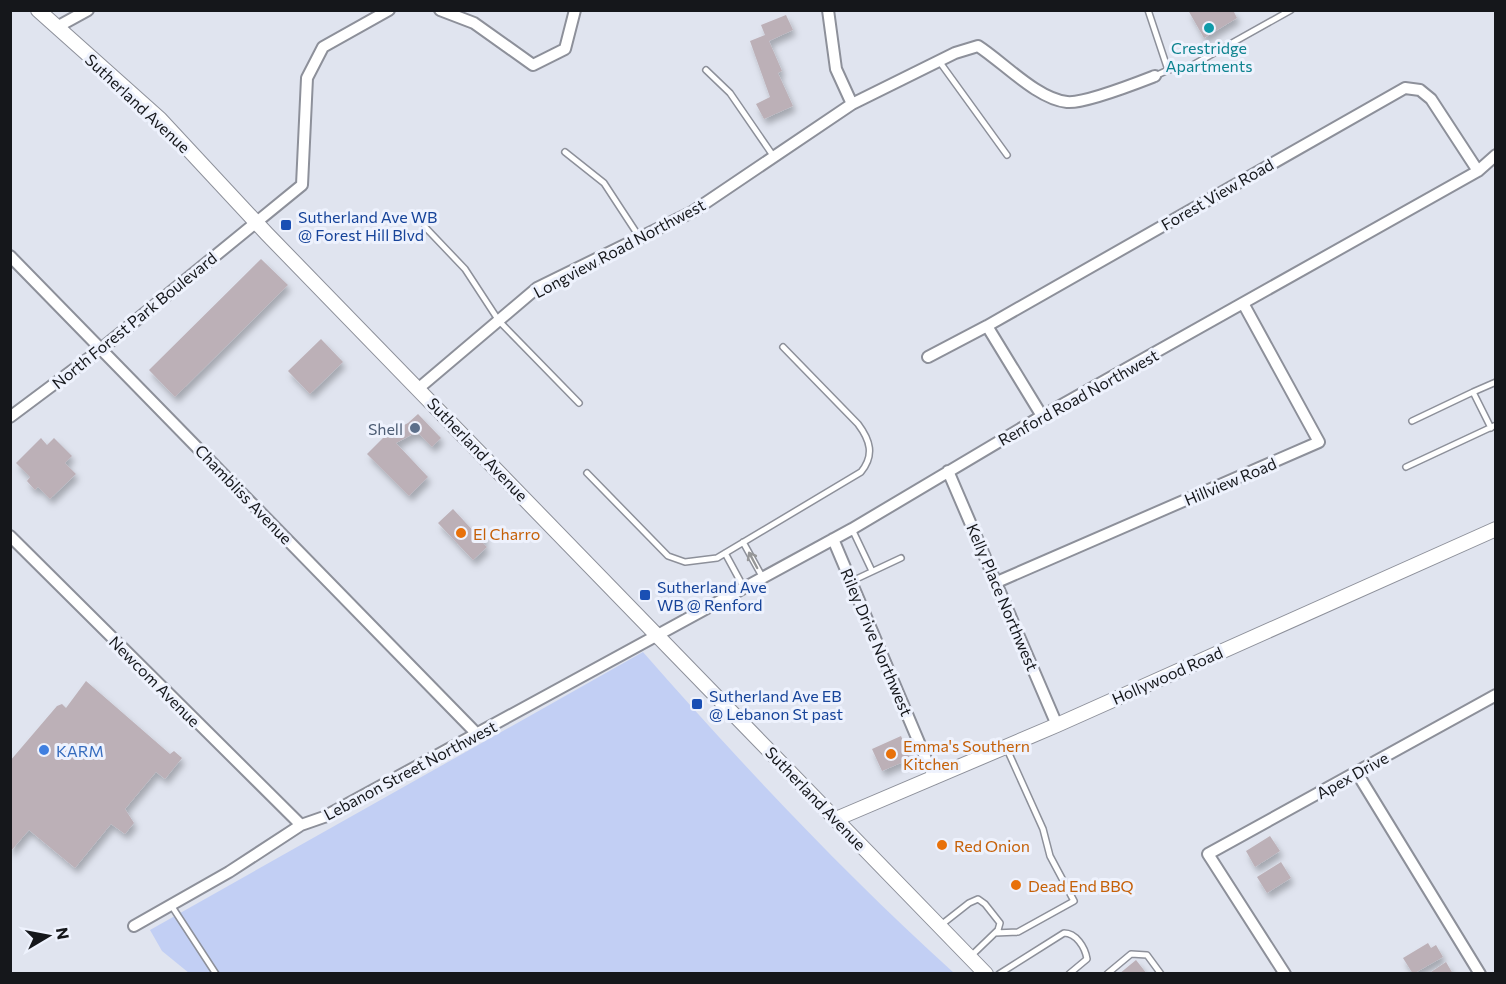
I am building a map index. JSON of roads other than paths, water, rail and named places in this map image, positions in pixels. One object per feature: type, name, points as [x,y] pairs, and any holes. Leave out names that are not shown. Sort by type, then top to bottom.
[{"type":"street","name":"Sutherland Avenue","points":[[38,10],[160,119],[256,222],[986,974]]},
{"type":"street","points":[[57,27],[88,10]]},
{"type":"street","name":"North Forest Park Boulevard","points":[[10,417],[100,349],[302,185],[307,78],[323,47],[388,10]]},
{"type":"street","points":[[440,10],[474,23],[532,65],[566,49],[575,10]]},
{"type":"street","points":[[828,10],[836,69],[852,104]]},
{"type":"street","name":"Longview Road Northwest","points":[[419,388],[537,288],[692,212],[852,104],[955,53],[978,46],[1001,61],[1035,89],[1067,102],[1108,93],[1155,76]]},
{"type":"street","name":"Forest View Road","points":[[928,357],[987,326],[1405,88],[1420,90],[1431,99],[1478,171]]},
{"type":"street","name":"Renford Road Northwest","points":[[658,635],[852,529],[1042,416],[1244,305],[1478,171],[1496,155]]},
{"type":"street","name":"Chambliss Avenue","points":[[10,256],[477,734]]},
{"type":"street","name":"Hillview Road","points":[[997,582],[1319,442],[1244,305]]},
{"type":"street","points":[[987,326],[1042,416]]},
{"type":"street","name":"Kelly Place Northwest","points":[[948,471],[1057,724]]},
{"type":"street","name":"Hollywood Road","points":[[836,819],[1006,747],[1496,528]]},
{"type":"street","name":"Newcom Avenue","points":[[10,536],[301,825]]},
{"type":"street","name":"Riley Drive Northwest","points":[[833,539],[934,778]]},
{"type":"street","name":"Lebanon Street Northwest","points":[[134,926],[229,872],[301,825],[324,817],[658,635]]},
{"type":"street","name":"Apex Drive","points":[[1285,974],[1208,854],[1496,696]]},
{"type":"street","points":[[1357,773],[1480,974]]},
{"type":"lane","points":[[1148,10],[1168,70]]},
{"type":"lane","points":[[1155,76],[1168,70],[1191,66],[1291,10]]},
{"type":"lane","points":[[939,61],[1007,155]]},
{"type":"lane","points":[[705,70],[730,93],[774,157]]},
{"type":"lane","points":[[565,152],[604,183],[640,238]]},
{"type":"lane","points":[[425,227],[465,269],[499,321],[579,403]]},
{"type":"lane","points":[[587,472],[668,556],[685,562],[699,562],[725,553],[861,472],[870,454],[868,438],[858,424],[783,347]]},
{"type":"lane","points":[[1412,422],[1496,382]]},
{"type":"lane","points":[[1406,466],[1493,426],[1473,392]]},
{"type":"lane","points":[[852,529],[872,571]]},
{"type":"lane","points":[[743,542],[763,578]]},
{"type":"lane","points":[[725,553],[744,588]]},
{"type":"lane","points":[[852,581],[901,558]]},
{"type":"lane","points":[[994,933],[1018,932],[1074,901],[1050,856],[1043,829],[1006,747]]},
{"type":"lane","points":[[940,926],[969,903],[978,899],[985,904],[1000,923],[994,933],[970,956]]},
{"type":"lane","points":[[171,905],[216,974]]},
{"type":"lane","points":[[999,974],[1069,933],[1074,935],[1087,958],[1069,974]]},
{"type":"lane","points":[[1107,974],[1131,954],[1147,955],[1161,974]]},
{"type":"place","name":"Crestridge Apartments","points":[[1209,28]]},
{"type":"place","name":"Sutherland Ave WB @ Forest Hill Blvd","points":[[286,225]]},
{"type":"place","name":"Shell","points":[[415,428]]},
{"type":"place","name":"El Charro","points":[[461,533]]},
{"type":"place","name":"Sutherland Ave WB @ Renford","points":[[645,595]]},
{"type":"place","name":"Sutherland Ave EB @ Lebanon St past","points":[[697,704]]},
{"type":"place","name":"KARM","points":[[44,750]]},
{"type":"place","name":"Emma's Southern Kitchen","points":[[891,754]]},
{"type":"place","name":"Red Onion","points":[[942,845]]},
{"type":"place","name":"Dead End BBQ","points":[[1016,885]]}]
